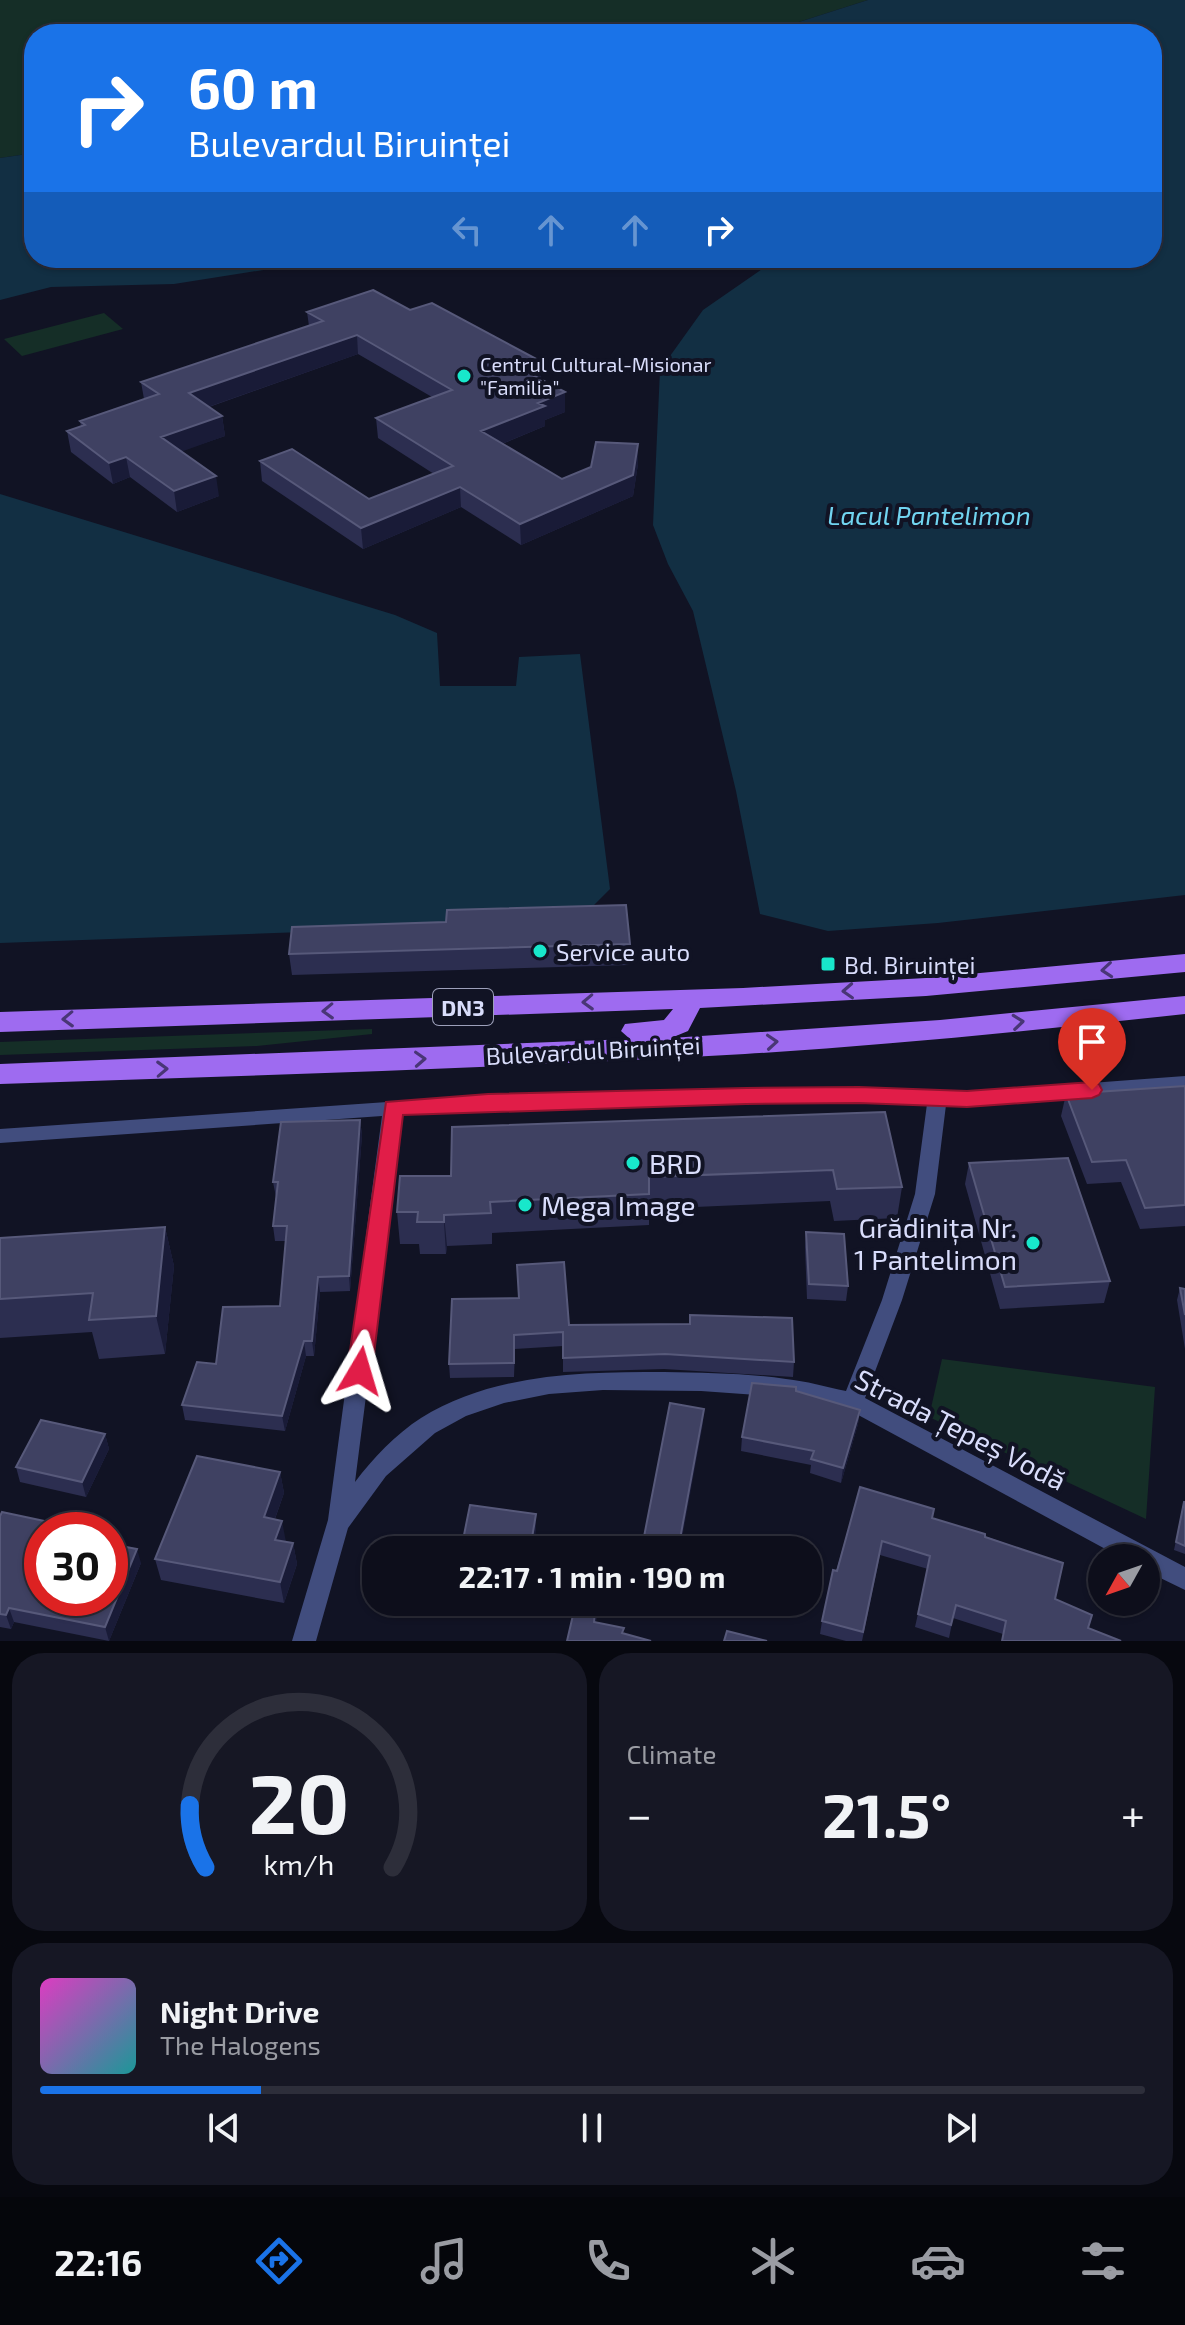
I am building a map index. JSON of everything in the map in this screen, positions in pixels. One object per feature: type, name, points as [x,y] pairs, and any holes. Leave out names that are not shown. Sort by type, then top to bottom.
[{"type":"main road","name":"Bulevardul Biruinței","points":[[0,1022],[926,987],[1185,963]]},
{"type":"main road","name":"DN3","points":[[490,1056],[507,1044],[523,1039],[668,1029],[682,1023],[688,998]]},
{"type":"main road","name":"Bulevardul Biruinței","points":[[0,1074],[490,1056],[895,1033],[1185,1005]]},
{"type":"street","name":"Bulevardul Biruinței","points":[[0,1136],[488,1102],[859,1095],[937,1099],[1185,1083]]},
{"type":"street","points":[[853,1402],[892,1300],[925,1194],[937,1099]]},
{"type":"street","points":[[338,1523],[393,1108]]},
{"type":"street","name":"Strada Țepeș Vodă","points":[[304,1641],[338,1523],[378,1469],[427,1426],[459,1409],[504,1394],[576,1383],[701,1382],[787,1388],[853,1402],[1119,1544]]},
{"type":"street","name":"Strada Țepeș Vodă","points":[[1160,1566],[1185,1579]]},
{"type":"green space","points":[[0,0],[868,0],[792,24],[24,24],[24,154],[0,158]]},
{"type":"green space","points":[[104,313],[123,329],[22,356],[4,339]]},
{"type":"green space","points":[[372,1029],[372,1034],[257,1046],[0,1055],[0,1042]]},
{"type":"green space","points":[[942,1359],[1155,1387],[1146,1519],[929,1417]]},
{"type":"water","name":"Lacul Pantelimon","points":[[868,0],[1185,0],[1185,895],[938,923],[828,931],[760,914],[736,791],[693,611],[668,564],[653,525],[660,370],[703,310],[764,268],[1162,268],[1162,24],[792,24]]},
{"type":"water","points":[[24,154],[24,268],[276,268],[174,284],[51,287],[0,300],[0,158]]},
{"type":"water","points":[[0,494],[395,615],[437,633],[440,686],[516,686],[519,657],[580,654],[610,889],[577,922],[0,943]]},
{"type":"building","points":[[373,290],[410,310],[432,303],[540,361],[521,369],[565,392],[538,403],[545,406],[481,431],[562,479],[591,467],[596,442],[638,444],[633,475],[520,524],[460,487],[361,528],[260,461],[292,449],[369,499],[453,466],[376,418],[452,390],[357,335],[189,393],[222,416],[161,437],[216,476],[174,491],[126,457],[109,463],[67,431],[85,425],[80,421],[159,394],[141,382],[323,321],[307,312]]},
{"type":"building","points":[[626,905],[630,944],[289,954],[292,927],[446,922],[447,910]]},
{"type":"building","points":[[1185,1086],[1185,1205],[1145,1208],[1126,1160],[1092,1162],[1066,1094]]},
{"type":"building","points":[[885,1112],[902,1187],[837,1189],[833,1170],[649,1177],[649,1194],[490,1202],[491,1213],[444,1215],[444,1222],[417,1222],[418,1212],[397,1212],[400,1176],[451,1176],[452,1127]]},
{"type":"building","points":[[360,1120],[349,1276],[318,1277],[312,1341],[304,1341],[282,1416],[182,1405],[197,1362],[216,1364],[223,1307],[280,1306],[287,1226],[273,1226],[278,1182],[273,1182],[281,1122]]},
{"type":"building","name":"Grădinița Nr. 1 Pantelimon","points":[[1068,1158],[1110,1281],[1005,1287],[969,1163]]},
{"type":"building","points":[[165,1227],[156,1316],[89,1320],[93,1293],[0,1299],[0,1238]]},
{"type":"building","points":[[806,1232],[844,1234],[848,1286],[809,1284]]},
{"type":"building","points":[[564,1262],[569,1325],[690,1324],[690,1315],[792,1318],[794,1362],[665,1354],[563,1358],[563,1332],[514,1335],[514,1363],[449,1364],[452,1299],[519,1298],[517,1265]]},
{"type":"building","points":[[1180,1288],[1185,1289],[1185,1315]]},
{"type":"building","points":[[752,1383],[796,1387],[796,1391],[860,1410],[843,1468],[811,1459],[814,1451],[742,1437]]},
{"type":"building","points":[[670,1403],[704,1409],[681,1536],[644,1536]]},
{"type":"building","points":[[41,1420],[105,1434],[82,1482],[16,1467]]},
{"type":"building","points":[[197,1456],[280,1472],[264,1517],[282,1521],[275,1540],[293,1543],[280,1582],[155,1559]]},
{"type":"building","points":[[860,1487],[934,1509],[932,1518],[1063,1563],[1055,1599],[1092,1616],[1088,1628],[1121,1641],[1002,1641],[1006,1621],[956,1605],[951,1625],[918,1614],[930,1556],[882,1541],[863,1632],[822,1621],[833,1570],[837,1571]]},
{"type":"building","points":[[1185,1502],[1185,1546],[1176,1542]]},
{"type":"building","points":[[470,1505],[536,1514],[532,1536],[464,1536]]},
{"type":"building","points":[[2,1512],[24,1517],[24,1611],[9,1608],[6,1615],[0,1614]]},
{"type":"building","points":[[128,1547],[137,1549],[128,1571]]},
{"type":"building","points":[[49,1616],[110,1616],[105,1627]]},
{"type":"building","points":[[573,1616],[595,1616],[594,1622],[624,1628],[622,1633],[651,1641],[567,1641]]},
{"type":"building","points":[[727,1631],[767,1641],[724,1641]]},
{"type":"place","name":"Centrul Cultural-Misionar \"Familia\"","points":[[464,376]]},
{"type":"place","name":"Service auto","points":[[540,951]]},
{"type":"place","name":"Bd. Biruinței","points":[[828,964]]},
{"type":"place","name":"BRD","points":[[633,1163]]},
{"type":"place","name":"Mega Image","points":[[525,1205]]},
{"type":"place","name":"Grădinița Nr. 1 Pantelimon","points":[[1033,1243]]},
{"type":"route","points":[[360,1371],[393,1108],[488,1102],[746,1096],[859,1095],[967,1099],[1092,1090]]}]
